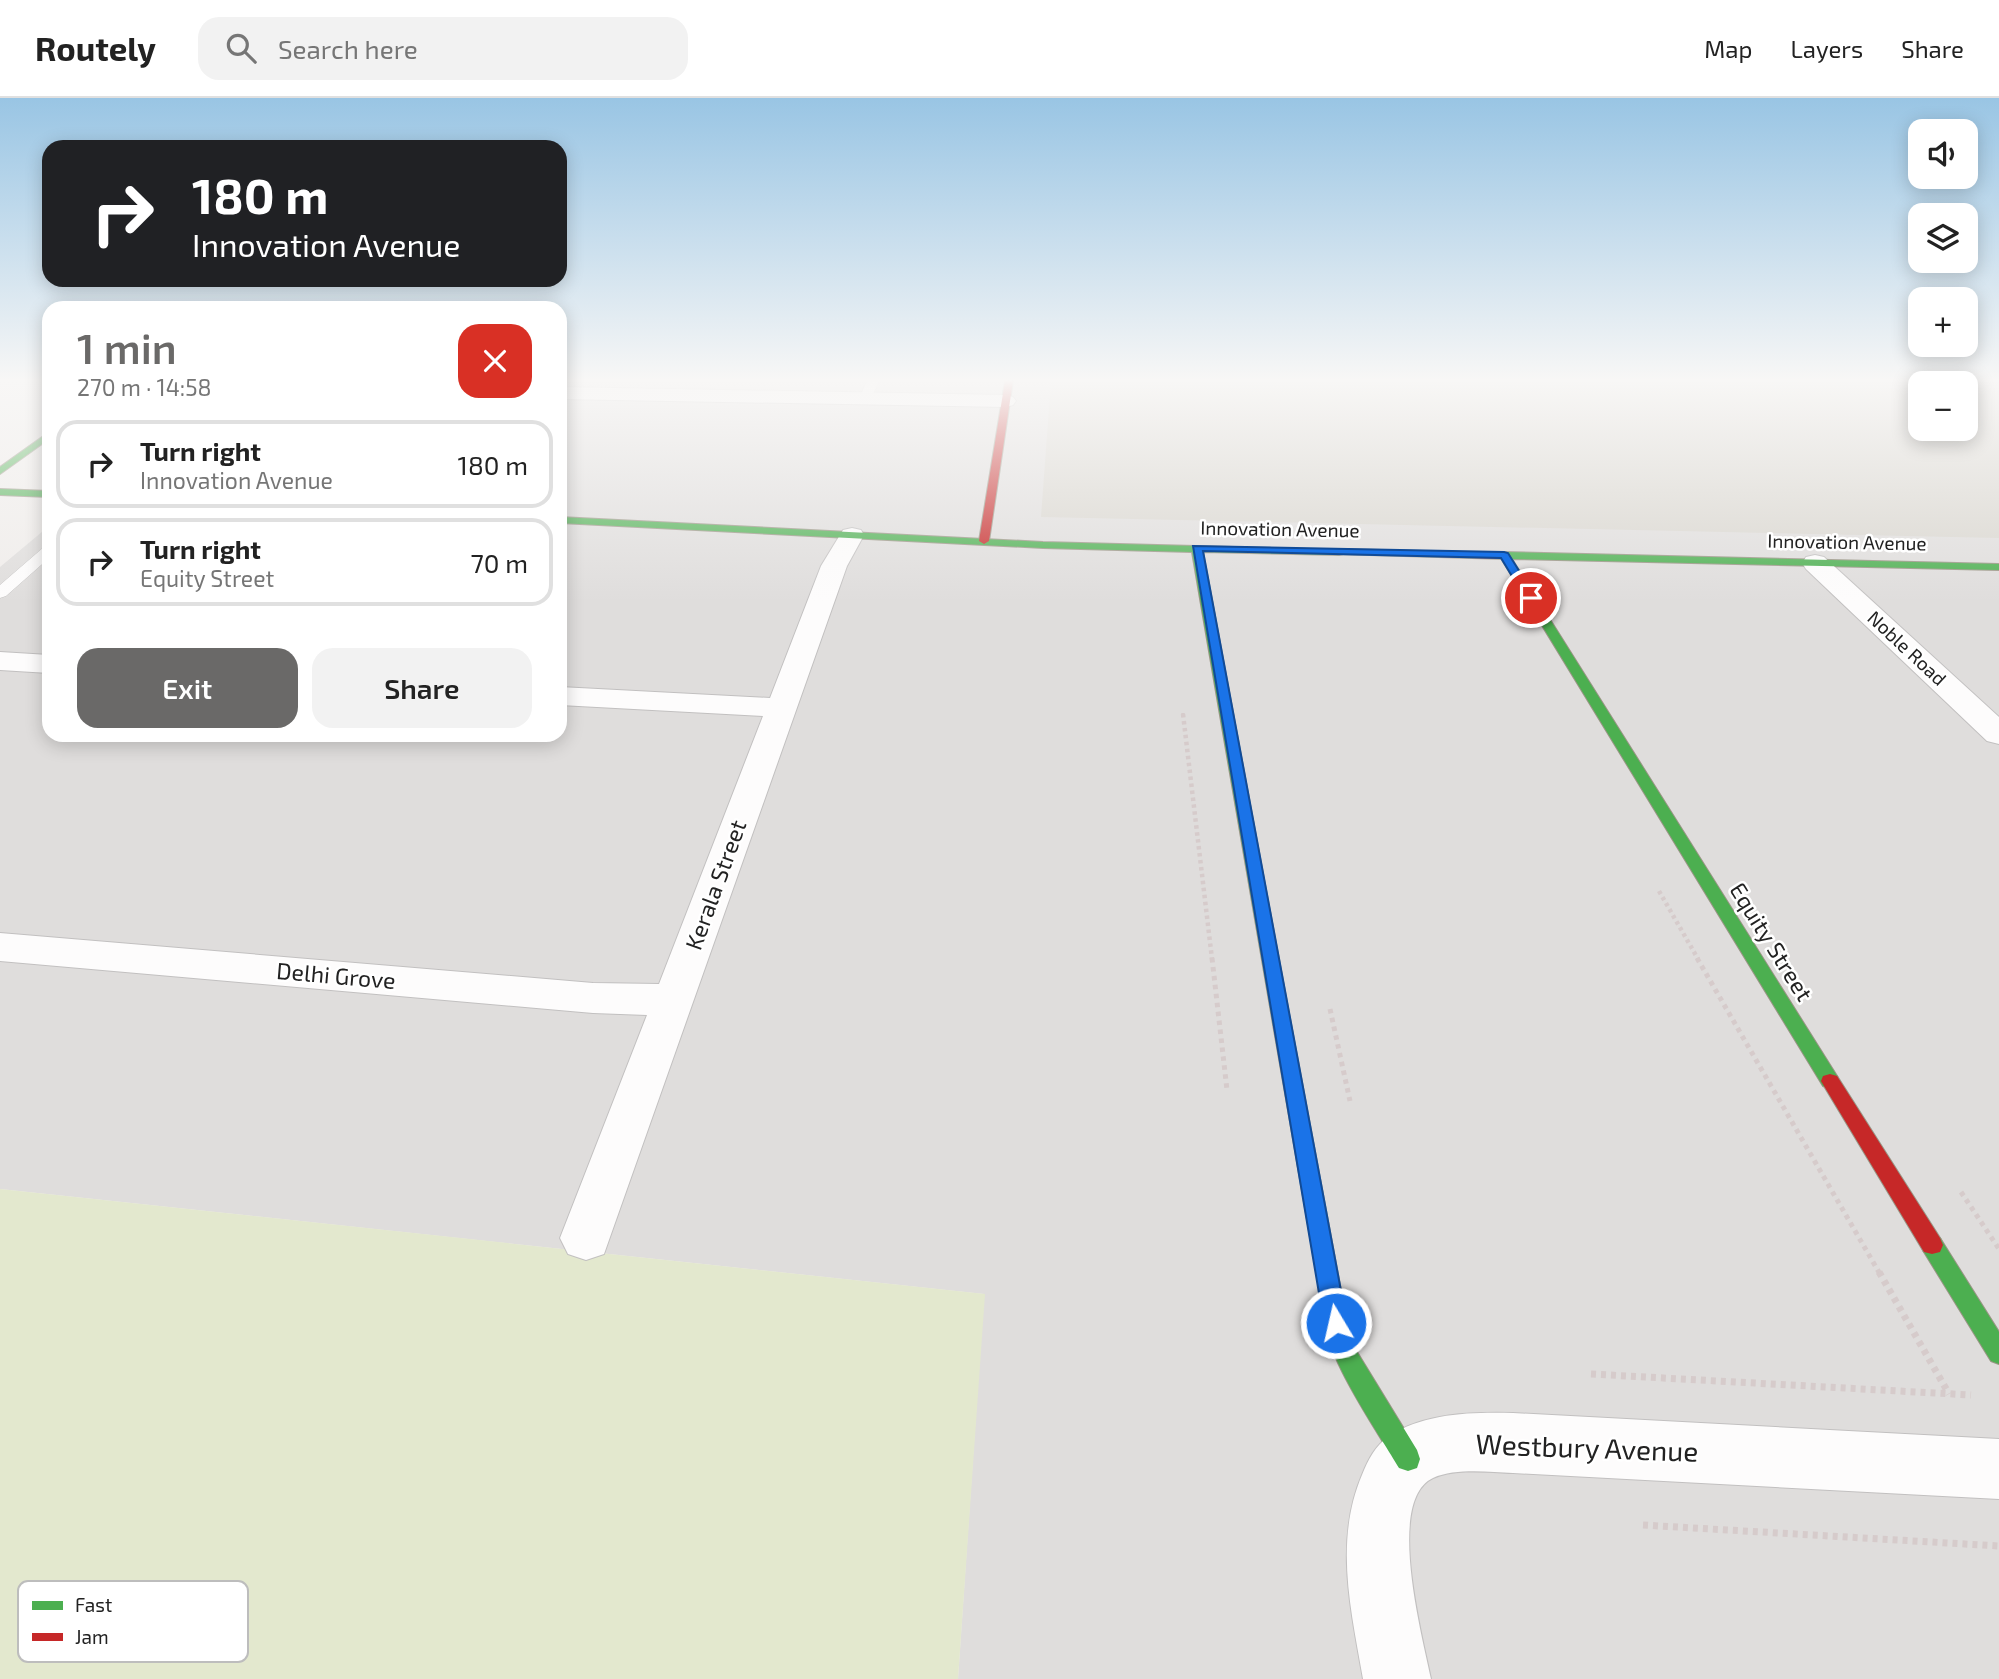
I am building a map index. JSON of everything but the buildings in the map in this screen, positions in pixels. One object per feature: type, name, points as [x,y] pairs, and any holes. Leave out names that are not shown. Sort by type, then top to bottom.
[{"type":"street","points":[[0,471],[22,455]]},
{"type":"street","points":[[984,541],[998,455]]},
{"type":"street","points":[[0,492],[42,494]]},
{"type":"street","name":"Innovation Avenue","points":[[567,520],[984,541],[1197,548],[1999,567]]},
{"type":"street","name":"Kerala Street","points":[[586,1238],[834,566],[852,535]]},
{"type":"street","points":[[1197,548],[1336,1323],[1343,1351],[1408,1459],[1392,1478],[1380,1505],[1376,1544],[1397,1679]]},
{"type":"street","name":"Equity Street","points":[[1504,555],[1999,1353]]},
{"type":"street","name":"Noble Road","points":[[1815,563],[1999,733]]},
{"type":"street","points":[[0,660],[42,663]]},
{"type":"street","points":[[567,696],[781,708]]},
{"type":"street","name":"Delhi Grove","points":[[0,947],[593,998],[673,1000]]},
{"type":"street","name":"Westbury Avenue","points":[[1408,1459],[1435,1449],[1468,1442],[1999,1469]]},
{"type":"lane","points":[[0,593],[42,556]]},
{"type":"path","points":[[1182,704],[1227,1090]]},
{"type":"path","points":[[1658,887],[1949,1394]]},
{"type":"path","points":[[1591,1374],[1974,1395]]},
{"type":"path","points":[[1643,1525],[1999,1546]]},
{"type":"shaded area","points":[[567,455],[1999,455],[1999,1679],[958,1679],[984,1294],[0,1189],[0,567],[42,532],[42,742],[567,742]]},
{"type":"shaded area","points":[[1046,455],[1999,455],[1999,538],[1041,517]]},
{"type":"green space","points":[[0,1189],[985,1294],[958,1679],[0,1679]]},
{"type":"traffic: fast","points":[[0,471],[22,455]]},
{"type":"traffic: fast","points":[[0,492],[42,494]]},
{"type":"traffic: fast","points":[[567,520],[1043,545],[1339,552]]},
{"type":"traffic: fast","points":[[1197,548],[1282,1024]]},
{"type":"traffic: fast","points":[[1504,555],[1830,1081]]},
{"type":"traffic: fast","points":[[1506,556],[1999,567]]},
{"type":"traffic: fast","points":[[1932,1245],[1999,1353]]},
{"type":"traffic: fast","points":[[1335,1317],[1343,1351],[1408,1459]]},
{"type":"traffic: jam","points":[[984,541],[997,455]]},
{"type":"traffic: jam","points":[[1339,552],[1506,556]]},
{"type":"traffic: jam","points":[[1282,1024],[1335,1317]]},
{"type":"traffic: jam","points":[[1830,1081],[1932,1245]]},
{"type":"route","points":[[1336,1323],[1197,548],[1504,555],[1531,598]]}]
